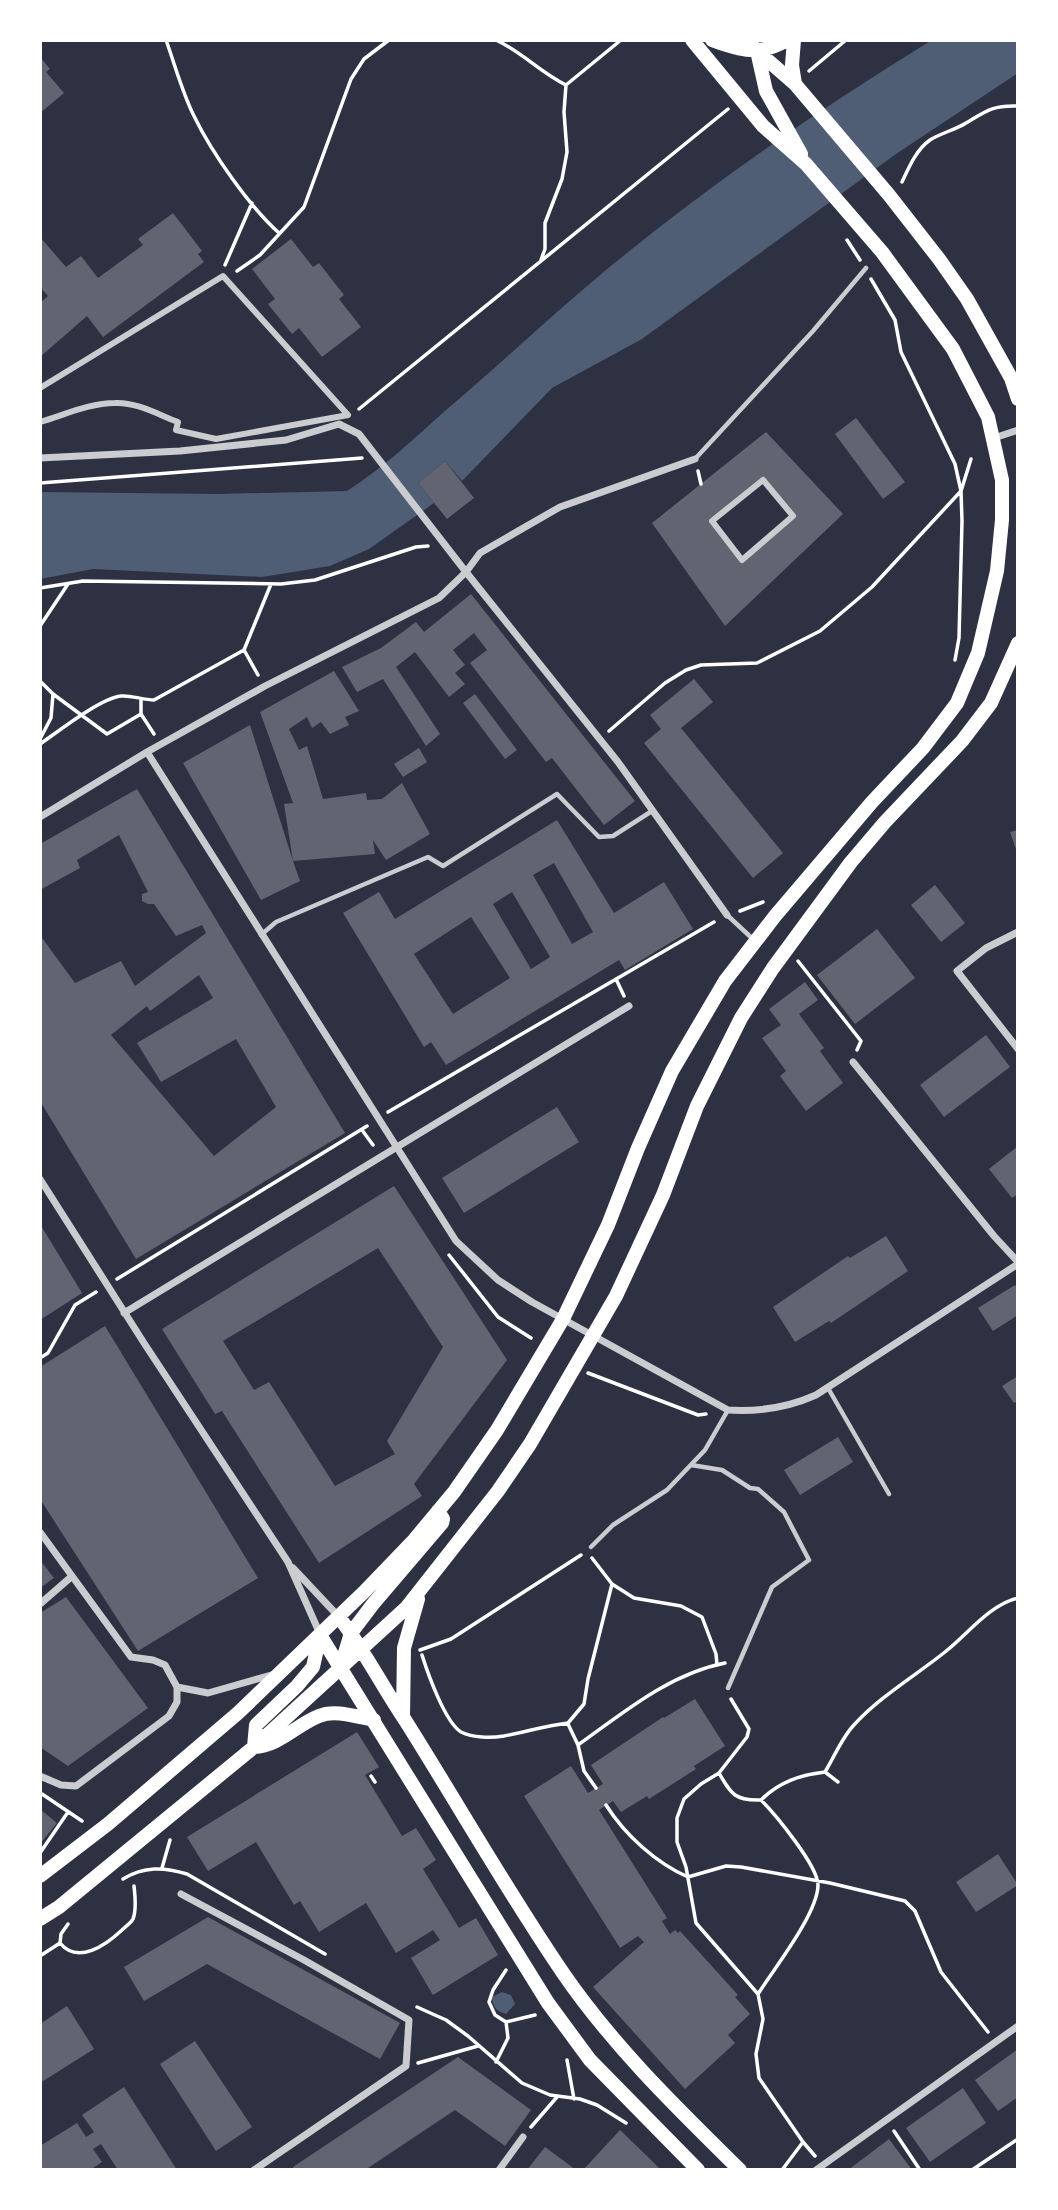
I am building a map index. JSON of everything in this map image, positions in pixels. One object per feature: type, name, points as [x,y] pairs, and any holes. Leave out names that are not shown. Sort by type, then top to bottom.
[{"type":"main road","points":[[40,1876],[108,1824],[238,1713],[339,1617],[414,1540],[454,1492],[497,1430],[563,1319],[608,1225],[672,1071],[725,981],[775,916],[872,802],[923,748],[957,703],[978,653],[997,571],[1002,520],[1003,480],[988,417],[953,349],[882,252],[806,164],[763,126],[692,40]]},
{"type":"main road","points":[[712,40],[731,48],[755,44],[772,49],[787,40]]},
{"type":"main road","points":[[794,40],[794,83]]},
{"type":"main road","points":[[755,44],[766,91],[806,164]]},
{"type":"main road","points":[[755,44],[794,83],[939,259],[967,299],[1011,378],[1018,399]]},
{"type":"main road","points":[[40,1919],[59,1907],[254,1746],[362,1650],[421,1592],[506,1480],[617,1296],[663,1195],[681,1144],[722,1052],[741,1018],[787,947],[860,851],[962,741],[991,703],[1018,643]]},
{"type":"main road","points":[[340,1667],[351,1633],[442,1523],[443,1519],[438,1511]]},
{"type":"main road","points":[[403,1718],[404,1648],[413,1610],[421,1592]]},
{"type":"main road","points":[[339,1617],[565,1975],[648,2079],[740,2170]]},
{"type":"main road","points":[[320,1635],[548,2003],[590,2060],[698,2170]]},
{"type":"main road","points":[[254,1746],[257,1726],[313,1667],[320,1635]]},
{"type":"main road","points":[[254,1746],[267,1746],[320,1715],[337,1713],[374,1720]]},
{"type":"street","points":[[40,388],[223,276],[348,415],[216,439],[176,430],[178,422],[135,406],[117,403],[99,405],[40,422]]},
{"type":"street","points":[[40,458],[180,452],[286,440],[339,424],[359,434],[599,739],[727,915]]},
{"type":"street","points":[[994,438],[1018,429]]},
{"type":"street","points":[[40,817],[147,752],[265,686],[439,597],[466,572],[480,553],[559,507],[695,459]]},
{"type":"street","points":[[763,480],[793,516],[742,560],[712,521],[763,480]]},
{"type":"street","points":[[147,752],[456,1241],[498,1280],[728,1410],[755,1412],[780,1408],[828,1388],[1018,1263],[993,1236],[853,1062]]},
{"type":"street","points":[[1018,932],[986,948],[957,971],[1018,1049]]},
{"type":"street","points":[[124,1313],[629,1006]]},
{"type":"street","points":[[40,1179],[124,1313],[288,1562],[339,1617]]},
{"type":"street","points":[[40,1532],[131,1657],[153,1660],[165,1665],[177,1687],[177,1702],[169,1716],[76,1786],[61,1785],[40,1776]]},
{"type":"street","points":[[288,1562],[320,1635]]},
{"type":"street","points":[[40,1604],[71,1577]]},
{"type":"street","points":[[177,1687],[208,1693],[278,1673]]},
{"type":"street","points":[[181,1894],[304,1959],[409,2020],[406,2066],[254,2170]]},
{"type":"street","points":[[819,2167],[1018,2026]]},
{"type":"street","points":[[499,2170],[523,2137]]},
{"type":"lane","points":[[695,459],[813,331],[866,268]]},
{"type":"lane","points":[[261,935],[276,922],[428,857],[443,866],[556,794],[599,837],[613,836],[652,811]]},
{"type":"lane","points":[[727,915],[755,941]]},
{"type":"lane","points":[[828,1388],[889,1494]]},
{"type":"lane","points":[[591,1547],[613,1525],[667,1490],[705,1450],[728,1410]]},
{"type":"lane","points":[[691,1465],[722,1470],[750,1488],[758,1489],[783,1513],[809,1560],[772,1587],[728,1688]]},
{"type":"path","points":[[166,40],[194,116],[232,177],[279,233],[304,206],[351,79],[364,59],[389,40]]},
{"type":"path","points":[[496,40],[514,48],[543,72],[566,85]]},
{"type":"path","points":[[540,261],[545,249],[545,223],[562,179],[567,152],[564,112],[566,85],[621,40]]},
{"type":"path","points":[[339,424],[735,103]]},
{"type":"path","points":[[902,182],[912,160],[930,141],[967,123],[982,111],[1002,106],[1018,106]]},
{"type":"path","points":[[221,273],[252,203]]},
{"type":"path","points":[[846,239],[866,268],[895,320],[901,352],[955,464],[961,491],[962,521],[959,638],[954,664]]},
{"type":"path","points":[[40,483],[350,460],[376,455]]},
{"type":"path","points":[[599,739],[665,683],[685,670],[701,665],[757,663],[820,631],[872,587],[961,491],[971,458]]},
{"type":"path","points":[[40,588],[83,581],[271,584],[315,580],[416,547],[444,544]]},
{"type":"path","points":[[40,626],[68,584]]},
{"type":"path","points":[[40,744],[114,698],[125,695],[141,700],[154,699],[244,650],[271,584]]},
{"type":"path","points":[[244,650],[265,686]]},
{"type":"path","points":[[40,681],[107,734],[141,714]]},
{"type":"path","points":[[40,739],[51,718],[54,694]]},
{"type":"path","points":[[141,700],[141,714],[161,744]]},
{"type":"path","points":[[40,1358],[48,1353],[75,1305],[362,1130],[379,1117],[695,931],[727,915],[762,903],[772,894]]},
{"type":"path","points":[[762,903],[775,916]]},
{"type":"path","points":[[787,947],[861,1041],[853,1062]]},
{"type":"path","points":[[498,1317],[545,1349]]},
{"type":"path","points":[[576,1366],[599,1379],[698,1415],[728,1410]]},
{"type":"path","points":[[404,1648],[421,1651],[451,1639],[587,1551],[612,1584],[634,1598],[681,1606],[702,1616],[713,1643],[717,1665]]},
{"type":"path","points":[[421,1651],[438,1699],[459,1731],[477,1737],[502,1737],[540,1726],[568,1723],[584,1704],[612,1584]]},
{"type":"path","points":[[719,1773],[732,1794],[744,1801],[761,1800],[769,1791],[790,1779],[825,1772],[852,1727],[898,1687],[962,1639],[987,1615],[1003,1603],[1018,1598]]},
{"type":"path","points":[[578,1745],[688,1673],[740,1660]]},
{"type":"path","points":[[731,1699],[749,1729],[747,1737],[719,1773],[684,1799],[677,1818],[677,1842],[688,1877],[696,1923],[758,1994],[763,2019],[756,2054],[759,2078],[819,2167]]},
{"type":"path","points":[[568,1723],[578,1745],[584,1771],[596,1788]]},
{"type":"path","points":[[825,1772],[838,1782]]},
{"type":"path","points":[[371,1776],[375,1782]]},
{"type":"path","points":[[40,1793],[76,1818]]},
{"type":"path","points":[[758,1994],[811,1909],[816,1899],[818,1881],[808,1861],[761,1800]]},
{"type":"path","points":[[606,1805],[647,1851],[669,1868],[688,1877],[726,1866],[818,1881],[905,1901],[915,1911],[941,1972],[996,2042]]},
{"type":"path","points":[[40,1853],[68,1812]]},
{"type":"path","points":[[162,1868],[170,1838]]},
{"type":"path","points":[[118,1883],[132,1873],[153,1868]]},
{"type":"path","points":[[60,1943],[68,1951],[80,1953],[99,1948],[111,1940],[133,1919],[136,1901],[134,1886]]},
{"type":"path","points":[[40,1956],[60,1943],[63,1930],[76,1917]]},
{"type":"path","points":[[509,1966],[493,1990],[489,2002],[495,2015],[506,2022],[541,2014]]},
{"type":"path","points":[[496,2062],[508,2038],[506,2022]]},
{"type":"path","points":[[406,2066],[479,2046]]},
{"type":"path","points":[[567,2060],[574,2099]]},
{"type":"path","points":[[523,2137],[557,2096]]},
{"type":"path","points":[[887,2119],[920,2170]]},
{"type":"path","points":[[972,2170],[1018,2139]]},
{"type":"path","points":[[782,2170],[803,2142]]},
{"type":"water","points":[[932,40],[1018,40],[1018,73],[896,154],[642,339],[552,388],[462,481],[445,461],[418,483],[434,503],[369,549],[330,566],[262,577],[93,569],[40,579],[40,492],[217,494],[347,491],[373,473],[586,287],[684,208],[806,121]]},
{"type":"water","points":[[502,1992],[511,1995],[515,2004],[506,2014],[497,2010],[492,2000],[492,1997]]},
{"type":"building","points":[[40,57],[50,69],[46,72],[64,93],[40,113]]},
{"type":"building","points":[[173,213],[202,251],[198,254],[204,262],[103,337],[87,316],[40,357],[40,303],[48,296],[40,287],[40,237],[66,267],[81,256],[98,278],[143,245],[138,239]]},
{"type":"building","points":[[291,239],[313,267],[319,263],[344,295],[339,299],[361,327],[322,357],[299,328],[292,334],[268,304],[275,299],[252,269]]},
{"type":"building","points":[[856,418],[905,482],[883,499],[835,434]]},
{"type":"building","points":[[766,432],[843,514],[725,626],[652,523]],"holes":[[[763,480],[793,516],[742,560],[712,521]]]},
{"type":"building","points":[[445,461],[474,498],[447,519],[418,483]]},
{"type":"building","points":[[471,594],[635,801],[604,825],[552,758],[546,762],[470,663],[487,650],[474,633],[453,650],[465,665],[455,673],[465,684],[449,697],[415,652],[396,667],[440,734],[426,746],[383,679],[357,692],[342,667],[381,648],[416,622],[424,632]]},
{"type":"building","points":[[334,671],[359,711],[345,717],[349,725],[330,734],[321,722],[312,728],[307,717],[289,729],[299,750],[307,746],[323,799],[366,793],[367,800],[382,799],[402,783],[430,834],[386,860],[373,840],[375,854],[293,861],[284,804],[293,803],[260,712]]},
{"type":"building","points":[[694,679],[713,702],[681,728],[783,853],[753,878],[644,743],[661,729],[650,715]]},
{"type":"building","points":[[475,694],[517,750],[505,759],[463,703]]},
{"type":"building","points":[[250,725],[300,881],[261,900],[183,763]]},
{"type":"building","points":[[419,748],[427,762],[403,777],[394,764]]},
{"type":"building","points":[[137,789],[345,1133],[136,1259],[40,1101],[40,935],[75,983],[121,961],[135,986],[206,933],[202,925],[176,936],[154,904],[142,901],[142,894],[148,892],[119,835],[77,860],[80,868],[40,890],[40,844]],"holes":[[[199,975],[213,998],[137,1043],[161,1082],[236,1039],[276,1107],[214,1156],[111,1035],[147,1006],[150,1011]]]},
{"type":"building","points":[[557,820],[614,913],[664,882],[693,929],[625,970],[619,960],[446,1065],[431,1042],[424,1047],[343,913],[379,892],[395,919]],"holes":[[[554,863],[593,932],[572,944],[533,875]],[[512,892],[550,957],[531,969],[493,904]],[[471,917],[510,978],[453,1014],[414,954]]]},
{"type":"building","points":[[1018,830],[1018,852],[1017,852],[1010,832]]},
{"type":"building","points":[[935,885],[965,923],[941,942],[911,905]]},
{"type":"building","points":[[877,929],[915,978],[855,1024],[817,975]]},
{"type":"building","points":[[805,982],[818,1000],[799,1014],[824,1048],[820,1051],[843,1083],[806,1111],[780,1076],[786,1071],[762,1038],[781,1025],[769,1009]]},
{"type":"building","points":[[986,1035],[1010,1067],[944,1117],[920,1085]]},
{"type":"building","points":[[557,1107],[579,1142],[464,1213],[442,1178]]},
{"type":"building","points":[[1018,1146],[1018,1194],[1012,1198],[989,1169]]},
{"type":"building","points":[[394,1186],[507,1360],[414,1484],[422,1496],[319,1563],[222,1411],[215,1414],[162,1329]],"holes":[[[378,1248],[443,1347],[387,1441],[395,1454],[335,1486],[269,1382],[254,1390],[223,1341]]]},
{"type":"building","points":[[40,1224],[82,1293],[40,1320]]},
{"type":"building","points":[[886,1236],[908,1271],[831,1323],[829,1321],[795,1342],[773,1307],[848,1256],[850,1258]]},
{"type":"building","points":[[1015,1285],[1018,1290],[1018,1315],[993,1331],[978,1308]]},
{"type":"building","points":[[105,1326],[258,1578],[138,1651],[40,1499],[40,1367]]},
{"type":"building","points":[[1018,1376],[1018,1401],[1014,1403],[1002,1386]]},
{"type":"building","points":[[838,1437],[853,1462],[800,1495],[784,1470]]},
{"type":"building","points":[[40,1560],[54,1578],[40,1588]]},
{"type":"building","points":[[66,1597],[148,1708],[68,1766],[40,1747],[40,1613]]},
{"type":"building","points":[[695,1699],[725,1746],[694,1766],[696,1769],[649,1799],[647,1796],[621,1812],[613,1801],[599,1810],[667,1918],[662,1921],[670,1934],[675,1930],[678,1933],[680,1931],[738,1995],[735,1997],[750,2014],[728,2035],[735,2043],[685,2089],[593,1987],[644,1942],[638,1936],[620,1948],[524,1796],[571,1766],[588,1793],[603,1784],[591,1765]]},
{"type":"building","points":[[357,1732],[379,1767],[365,1775],[402,1836],[416,1828],[436,1860],[423,1869],[459,1928],[476,1918],[498,1955],[433,1995],[411,1958],[440,1940],[433,1930],[396,1953],[366,1903],[319,1932],[300,1901],[294,1905],[256,1842],[208,1871],[187,1837]]},
{"type":"building","points":[[40,1809],[57,1823],[40,1844]]},
{"type":"building","points":[[998,1854],[1018,1885],[976,1912],[956,1882]]},
{"type":"building","points":[[208,1917],[400,2023],[380,2059],[207,1964],[144,2001],[124,1967]]},
{"type":"building","points":[[67,2006],[94,2049],[40,2083],[40,2024]]},
{"type":"building","points":[[195,2041],[252,2127],[216,2151],[160,2064]]},
{"type":"building","points":[[1018,2049],[1018,2097],[998,2111],[975,2080]]},
{"type":"building","points":[[458,2057],[531,2110],[505,2146],[455,2110],[365,2170],[294,2170],[293,2167]]},
{"type":"building","points":[[124,2087],[177,2170],[118,2170],[101,2144],[93,2149],[102,2162],[90,2170],[40,2170],[40,2146],[77,2123],[86,2137],[94,2132],[82,2115]]},
{"type":"building","points":[[963,2088],[986,2123],[930,2162],[906,2128]]},
{"type":"building","points":[[620,2130],[647,2156],[661,2170],[583,2170]]},
{"type":"building","points":[[889,2139],[912,2170],[848,2170]]},
{"type":"building","points":[[545,2147],[576,2170],[527,2170]]}]
